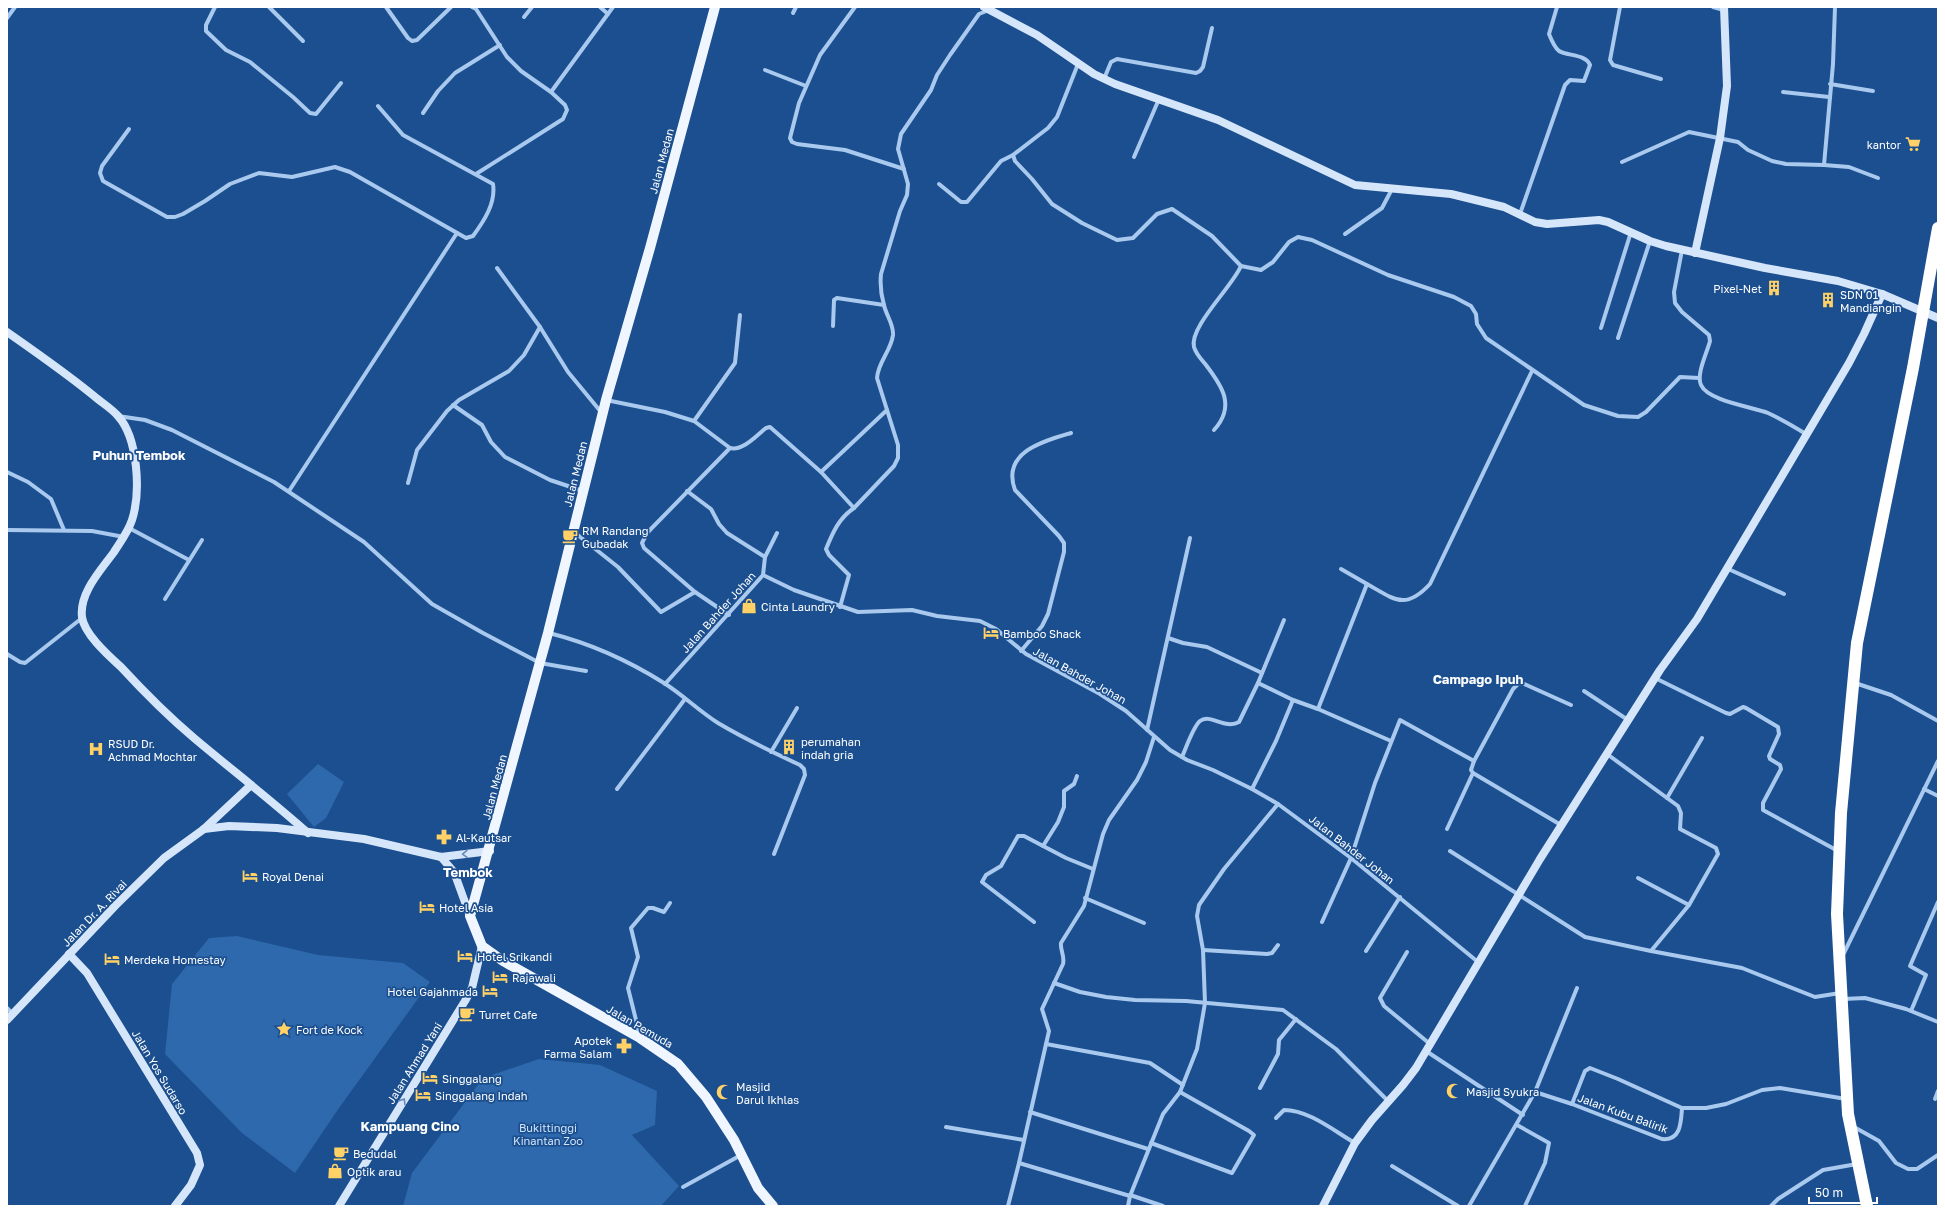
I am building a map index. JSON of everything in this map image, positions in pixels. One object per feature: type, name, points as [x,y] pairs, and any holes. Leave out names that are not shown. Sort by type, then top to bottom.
[{"type":"highway","points":[[1867,1206],[1850,1125],[1847,1099],[1843,996],[1837,914],[1839,851],[1857,643],[1924,312],[1938,228]]},
{"type":"main road","name":"Jalan Medan","points":[[470,916],[490,851],[548,633],[606,400],[650,248],[715,7]]},
{"type":"main road","points":[[470,916],[482,946]]},
{"type":"main road","name":"Jalan Pemuda","points":[[482,946],[503,961],[640,1038],[678,1064],[698,1086],[720,1118],[758,1188],[773,1206]]},
{"type":"street","points":[[7,18],[14,7]]},
{"type":"street","points":[[215,7],[206,25],[206,31],[226,50],[250,62],[293,96],[310,113],[316,114],[341,83]]},
{"type":"street","points":[[269,7],[303,41]]},
{"type":"street","points":[[386,7],[408,38],[412,41],[417,40],[452,7]]},
{"type":"street","points":[[524,17],[532,7]]},
{"type":"street","points":[[600,7],[608,14]]},
{"type":"street","points":[[551,92],[613,7]]},
{"type":"street","points":[[793,13],[796,7]]},
{"type":"street","points":[[855,7],[820,55],[799,103],[790,138],[792,142],[797,144],[845,150],[904,168]]},
{"type":"street","points":[[1520,215],[1565,84],[1570,80],[1584,81],[1590,65],[1586,59],[1562,52],[1556,48],[1549,34],[1557,7]]},
{"type":"street","points":[[1620,7],[1610,60],[1613,65],[1661,79]]},
{"type":"street","points":[[1695,253],[1720,138],[1727,86],[1724,9],[1713,7]]},
{"type":"street","points":[[1824,165],[1835,7]]},
{"type":"street","points":[[475,8],[500,44],[506,57],[521,71],[551,92],[565,105],[566,115],[563,119],[476,174]]},
{"type":"street","points":[[840,607],[849,575],[829,555],[826,549],[838,522],[854,508],[894,466],[898,458],[898,445],[877,378],[877,370],[893,334],[884,305],[880,282],[900,210],[907,195],[908,184],[898,149],[901,134],[930,90],[937,75],[950,55],[979,14],[986,8],[1037,35],[1078,64],[1104,79],[1218,120],[1355,185],[1452,194],[1504,207],[1535,222],[1547,224],[1599,220],[1631,232],[1650,242],[1695,253],[1838,281],[1882,294],[1938,318]]},
{"type":"street","points":[[1104,79],[1111,62],[1117,59],[1196,73],[1203,67],[1212,28]]},
{"type":"street","points":[[422,113],[438,91],[455,73],[500,44]]},
{"type":"street","points":[[939,184],[961,202],[967,202],[1001,161],[1048,128],[1057,117],[1078,64]]},
{"type":"street","points":[[765,70],[806,86]]},
{"type":"street","points":[[1830,84],[1873,91]]},
{"type":"street","points":[[1783,92],[1829,97]]},
{"type":"street","points":[[1134,157],[1159,98]]},
{"type":"street","points":[[129,129],[102,166],[100,173],[101,178],[103,182],[167,217],[175,217],[183,214],[230,184],[259,173],[292,177],[335,168],[350,172],[466,238],[473,236],[481,225],[494,195],[493,184],[403,135],[378,106]]},
{"type":"street","points":[[1622,162],[1689,132],[1738,142],[1748,150],[1772,161],[1786,164],[1849,167],[1878,178]]},
{"type":"street","points":[[1013,154],[1016,162],[1052,204],[1082,223],[1117,240],[1134,238],[1157,214],[1172,209],[1212,236],[1241,266],[1261,270],[1273,262],[1289,242],[1298,238],[1312,240],[1388,275],[1454,297],[1471,306],[1476,314],[1477,324],[1486,338],[1532,371],[1584,405],[1618,416],[1638,417],[1646,412],[1680,377],[1699,378]]},
{"type":"street","points":[[1345,234],[1382,208],[1392,188]]},
{"type":"street","points":[[1601,328],[1631,232]]},
{"type":"street","points":[[289,491],[457,233]]},
{"type":"street","points":[[1618,338],[1650,242]]},
{"type":"street","points":[[1682,250],[1674,292],[1675,303],[1682,312],[1706,332],[1710,341],[1699,378],[1704,390],[1733,404],[1767,413],[1789,423],[1806,434]]},
{"type":"street","points":[[1214,430],[1225,413],[1225,399],[1221,387],[1197,354],[1193,340],[1199,325],[1236,277],[1241,266]]},
{"type":"street","points":[[498,268],[540,327],[568,372],[603,413]]},
{"type":"street","points":[[1323,1206],[1355,1143],[1372,1120],[1389,1102],[1416,1068],[1519,893],[1561,825],[1655,678],[1697,619],[1858,346],[1882,294]]},
{"type":"street","points":[[833,326],[834,300],[837,298],[884,305]]},
{"type":"street","points":[[694,421],[735,363],[740,315]]},
{"type":"street","points":[[408,483],[418,450],[453,404],[509,371],[524,355],[540,327]]},
{"type":"street","points":[[7,332],[69,376],[118,416],[128,434],[136,471],[136,504],[129,528],[87,590],[82,605],[82,618],[93,638],[158,705],[193,738],[252,785],[308,833]]},
{"type":"street","points":[[1341,569],[1389,596],[1406,600],[1413,599],[1430,584],[1532,371]]},
{"type":"street","points":[[606,400],[665,412],[694,421],[730,448],[736,450],[766,428],[770,427],[821,472],[854,508]]},
{"type":"street","points":[[453,404],[482,425],[491,442],[505,457],[550,480],[583,491]]},
{"type":"street","points":[[821,472],[887,410]]},
{"type":"street","points":[[118,416],[145,420],[172,430],[254,470],[289,491],[364,542],[432,604],[540,663],[586,671]]},
{"type":"street","points":[[1020,651],[1042,626],[1048,614],[1064,552],[1064,543],[1015,490],[1012,481],[1013,471],[1017,461],[1026,450],[1037,443],[1071,433]]},
{"type":"street","points":[[729,615],[695,592],[644,548],[642,543],[647,533],[730,448]]},
{"type":"street","points":[[7,472],[28,482],[51,499],[64,530]]},
{"type":"street","points":[[687,491],[711,509],[719,524],[727,533],[765,556]]},
{"type":"street","points":[[129,528],[189,560]]},
{"type":"street","points":[[7,530],[92,531],[124,537]]},
{"type":"street","points":[[573,532],[618,567],[661,612],[695,592]]},
{"type":"street","points":[[763,575],[765,556],[777,533]]},
{"type":"street","points":[[1147,730],[1190,538]]},
{"type":"street","points":[[165,599],[202,540]]},
{"type":"street","points":[[1726,568],[1784,594]]},
{"type":"street","name":"Jalan Bahder Johan","points":[[665,684],[729,615],[763,575],[794,590],[840,607],[863,612],[912,610],[937,616],[980,621],[996,629],[1020,651],[1100,694],[1126,711],[1170,750],[1252,789],[1278,804],[1351,858],[1478,962]]},
{"type":"street","points":[[1318,709],[1367,584]]},
{"type":"street","points":[[7,654],[20,662],[25,663],[82,618]]},
{"type":"street","points":[[1182,757],[1197,724],[1201,720],[1207,718],[1228,725],[1234,725],[1239,722],[1262,674],[1284,620]]},
{"type":"street","points":[[548,633],[574,639],[594,647],[665,684],[718,723],[771,752],[800,765],[804,769],[805,775],[774,854]]},
{"type":"street","points":[[1168,638],[1183,644],[1206,647],[1230,657],[1262,674]]},
{"type":"street","points":[[1655,678],[1726,713],[1730,714],[1743,707],[1778,727],[1779,734],[1768,756],[1780,765],[1781,769],[1763,803],[1763,810],[1839,851]]},
{"type":"street","points":[[1854,682],[1891,695],[1938,721]]},
{"type":"street","points":[[1258,683],[1293,700],[1318,709],[1390,741]]},
{"type":"street","points":[[1447,829],[1473,773],[1471,770],[1474,761],[1513,689],[1518,684],[1522,683],[1571,705]]},
{"type":"street","points":[[1584,690],[1628,721]]},
{"type":"street","points":[[618,789],[685,699]]},
{"type":"street","points":[[1252,789],[1276,741],[1293,700]]},
{"type":"street","points":[[771,752],[797,708]]},
{"type":"street","points":[[1322,922],[1351,858],[1375,783],[1390,741],[1400,720],[1474,761]]},
{"type":"street","points":[[1008,1206],[1050,1031],[1042,1009],[1064,959],[1060,948],[1061,943],[1084,906],[1103,834],[1109,820],[1137,780],[1146,762],[1154,737]]},
{"type":"street","points":[[1667,798],[1702,738]]},
{"type":"street","points":[[1606,754],[1678,806],[1682,812],[1680,829],[1718,850],[1718,854],[1689,905],[1651,951]]},
{"type":"street","points":[[1840,963],[1938,761]]},
{"type":"street","points":[[1473,773],[1561,825]]},
{"type":"street","points":[[1043,846],[1058,822],[1064,807],[1064,791],[1074,784],[1077,776]]},
{"type":"street","name":"Jalan Dr. A. Rivai","points":[[9,1014],[164,858],[204,829],[252,785]]},
{"type":"street","points":[[1924,789],[1938,796]]},
{"type":"street","points":[[1128,1206],[1130,1195],[1148,1149],[1164,1114],[1180,1092],[1197,1049],[1205,1003],[1203,950],[1197,916],[1199,905],[1224,869],[1278,804]]},
{"type":"street","points":[[204,829],[250,826],[364,839],[441,857],[490,851]]},
{"type":"street","points":[[1034,922],[982,882],[986,875],[1001,866],[1018,836],[1024,836],[1066,858],[1093,869]]},
{"type":"street","points":[[1450,851],[1519,893],[1585,937],[1742,968],[1814,996],[1865,998],[1911,1011],[1938,1022]]},
{"type":"street","points":[[441,857],[454,872],[470,916]]},
{"type":"street","points":[[1638,878],[1689,905]]},
{"type":"street","points":[[1366,951],[1400,897]]},
{"type":"street","points":[[1085,898],[1144,923]]},
{"type":"street","points":[[1911,1011],[1926,975],[1910,966],[1938,902]]},
{"type":"street","points":[[640,1038],[628,988],[638,957],[631,930],[632,926],[648,908],[653,908],[664,912],[670,904]]},
{"type":"street","points":[[1203,950],[1267,954],[1272,953],[1278,945]]},
{"type":"street","name":"Jalan Ahmad Yani","points":[[339,1206],[465,1001],[472,988],[482,946]]},
{"type":"street","points":[[1408,952],[1380,998],[1384,1006],[1428,1048],[1523,1115]]},
{"type":"street","name":"Jalan Yos Sudarso","points":[[69,954],[87,974],[197,1154],[200,1165],[191,1185],[175,1206]]},
{"type":"street","points":[[1054,983],[1080,992],[1106,997],[1135,1000],[1186,1001],[1277,1009],[1288,1012],[1336,1049],[1389,1102]]},
{"type":"street","points":[[1469,1206],[1535,1092],[1577,988]]},
{"type":"street","points":[[1932,1019],[1938,1016]]},
{"type":"street","points":[[1260,1088],[1278,1054],[1279,1040],[1296,1019]]},
{"type":"street","points":[[1046,1044],[1150,1064],[1183,1085]]},
{"type":"street","points":[[1572,1104],[1585,1071],[1590,1068],[1682,1108],[1706,1108],[1726,1104],[1762,1090],[1780,1088],[1847,1099]]},
{"type":"street","points":[[1935,1099],[1938,1091]]},
{"type":"street","points":[[1151,1143],[1232,1173],[1245,1149],[1250,1144],[1254,1135],[1252,1133],[1180,1092]]},
{"type":"street","name":"Jalan Kubu Balirik","points":[[1535,1092],[1572,1104],[1662,1139],[1669,1140],[1675,1136],[1681,1126],[1682,1108]]},
{"type":"street","points":[[1276,1118],[1284,1110],[1290,1110],[1313,1118],[1355,1143]]},
{"type":"street","points":[[1030,1112],[1148,1149]]},
{"type":"street","points":[[1517,1125],[1549,1143],[1545,1163],[1525,1206]]},
{"type":"street","points":[[1850,1125],[1879,1141],[1896,1163],[1908,1169],[1917,1169],[1938,1155]]},
{"type":"street","points":[[946,1127],[1024,1140]]},
{"type":"street","points":[[682,1187],[741,1155]]},
{"type":"street","points":[[1019,1163],[1163,1206]]},
{"type":"street","points":[[1771,1206],[1778,1199],[1823,1170],[1858,1164]]},
{"type":"street","points":[[1392,1166],[1458,1206]]},
{"type":"green space","points":[[318,764],[344,782],[326,818],[314,827],[287,794]]},
{"type":"green space","points":[[237,936],[318,955],[403,963],[430,982],[339,1108],[295,1173],[242,1133],[165,1054],[172,984],[209,938]]},
{"type":"green space","name":"Bukittinggi Kinantan Zoo","points":[[539,1059],[600,1065],[657,1091],[655,1125],[632,1135],[679,1186],[661,1206],[403,1206],[412,1173],[483,1078]]},
{"type":"place","name":"kantor","points":[[1913,144]]},
{"type":"place","name":"Pixel-Net","points":[[1774,288]]},
{"type":"place","name":"SDN 01 Mandiangin","points":[[1828,300]]},
{"type":"place","name":"RM Randang Gubadak","points":[[570,536]]},
{"type":"place","name":"Cinta Laundry","points":[[749,606]]},
{"type":"place","name":"Bamboo Shack","points":[[991,633]]},
{"type":"place","name":"perumahan indah gria","points":[[789,747]]},
{"type":"place","name":"RSUD Dr. Achmad Mochtar","points":[[96,749]]},
{"type":"place","name":"Al-Kautsar","points":[[444,837]]},
{"type":"place","name":"Royal Denai","points":[[250,876]]},
{"type":"place","name":"Hotel Asia","points":[[427,907]]},
{"type":"place","name":"Hotel Srikandi","points":[[465,956]]},
{"type":"place","name":"Merdeka Homestay","points":[[112,959]]},
{"type":"place","name":"Rajawali","points":[[500,977]]},
{"type":"place","name":"Hotel Gajahmada","points":[[490,991]]},
{"type":"place","name":"Turret Cafe","points":[[467,1014]]},
{"type":"place","name":"Fort de Kock","points":[[284,1029]]},
{"type":"place","name":"Apotek Farma Salam","points":[[624,1046]]},
{"type":"place","name":"Singgalang","points":[[430,1078]]},
{"type":"place","name":"Masjid Syukra","points":[[1454,1091]]},
{"type":"place","name":"Masjid Darul Ikhlas","points":[[724,1092]]},
{"type":"place","name":"Singgalang Indah","points":[[423,1095]]},
{"type":"place","name":"Bedudal","points":[[341,1153]]},
{"type":"place","name":"Optik arau","points":[[335,1171]]},
{"type":"district","name":"Puhun Tembok","points":[[139,455]]},
{"type":"district","name":"Campago Ipuh","points":[[1478,679]]},
{"type":"district","name":"Tembok","points":[[468,872]]},
{"type":"district","name":"Kampuang Cino","points":[[410,1126]]}]
